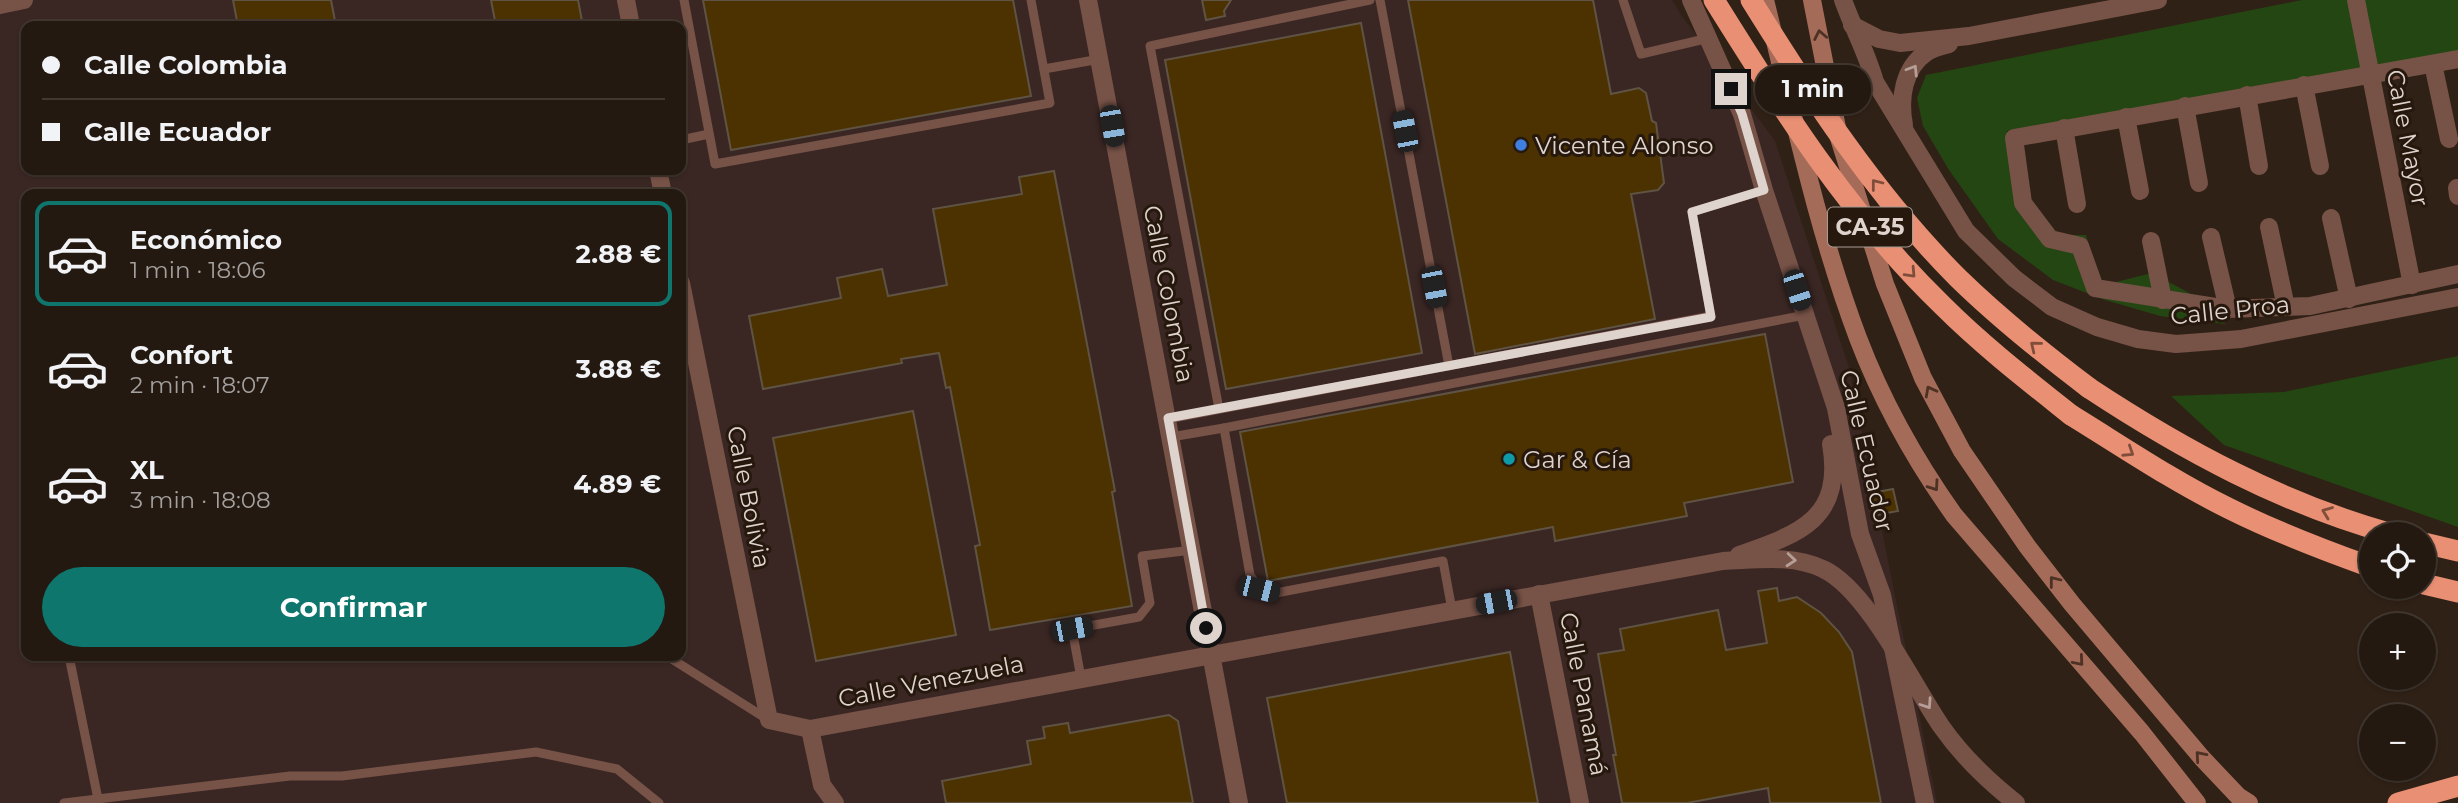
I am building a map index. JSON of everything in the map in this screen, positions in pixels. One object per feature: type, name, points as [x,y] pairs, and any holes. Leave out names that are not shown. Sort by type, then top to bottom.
[{"type":"highway","name":"CA-35","points":[[1751,0],[1796,72],[1855,157],[1922,239],[1958,278],[2037,348],[2089,388],[2167,438],[2229,471],[2359,523]]},
{"type":"highway","name":"CA-35","points":[[1701,4],[1874,232],[1941,305],[1979,340],[2071,415],[2148,464],[2228,508],[2359,562]]},
{"type":"highway","points":[[2436,546],[2458,551]]},
{"type":"highway","points":[[2436,586],[2458,592]]},
{"type":"highway","points":[[2398,803],[2458,786]]},
{"type":"main road","points":[[1765,0],[1835,272],[1858,338],[1893,417],[1954,515],[2150,742],[2197,803]]},
{"type":"main road","points":[[1812,0],[1839,138],[1885,284],[1917,367],[1962,451],[2027,546],[2072,604],[2202,758],[2238,796],[2249,803]]},
{"type":"street","points":[[0,5],[24,0]]},
{"type":"street","points":[[626,0],[630,21]]},
{"type":"street","name":"Calle Colombia","points":[[1088,0],[1239,803]]},
{"type":"street","name":"Calle Proa","points":[[1843,0],[1875,82],[1966,231],[2014,278],[2052,307],[2097,327],[2138,339],[2176,344],[2241,338],[2458,297]]},
{"type":"street","points":[[1852,25],[1879,39],[1900,43],[1969,36],[2158,0]]},
{"type":"street","name":"Calle Mayor","points":[[2356,0],[2412,285]]},
{"type":"street","name":"Calle Ecuador","points":[[1701,4],[1709,38],[1742,114],[1764,190],[1836,408],[1860,534],[1882,595],[1925,803]]},
{"type":"street","points":[[1906,135],[1901,111],[1902,92],[1912,67],[1927,52],[1969,36]]},
{"type":"street","points":[[1875,82],[1878,61],[1900,43]]},
{"type":"street","points":[[2458,59],[2014,138],[2022,203],[2050,239],[2080,246],[2095,288],[2228,309],[2287,307],[2349,299],[2458,274]]},
{"type":"street","points":[[2432,64],[2449,139]]},
{"type":"street","points":[[2304,85],[2320,166]]},
{"type":"street","points":[[2246,95],[2259,166]]},
{"type":"street","points":[[2185,106],[2199,183]]},
{"type":"street","points":[[2126,117],[2140,191]]},
{"type":"street","points":[[2064,128],[2077,204]]},
{"type":"street","points":[[2331,218],[2349,299]]},
{"type":"street","points":[[2269,227],[2287,307]]},
{"type":"street","points":[[2211,237],[2228,309]]},
{"type":"street","points":[[2151,241],[2163,300]]},
{"type":"street","name":"Calle Bolivia","points":[[686,308],[769,720]]},
{"type":"street","points":[[1723,561],[1793,536],[1813,522],[1829,496],[1835,465],[1807,321]]},
{"type":"street","points":[[1723,561],[1802,561],[1825,569],[1841,580],[1863,605],[1943,729],[1993,785],[2016,803]]},
{"type":"street","name":"Calle Venezuela","points":[[769,720],[810,729],[1211,653],[1723,561]]},
{"type":"street","name":"Calle Panamá","points":[[1539,594],[1580,803]]},
{"type":"street","points":[[810,729],[822,785],[835,803]]},
{"type":"lane","points":[[684,0],[715,164],[1050,103],[1031,0]]},
{"type":"lane","points":[[1219,409],[1150,46],[1370,0]]},
{"type":"lane","points":[[1380,0],[1449,366]]},
{"type":"lane","points":[[1623,0],[1641,54],[1709,38]]},
{"type":"lane","points":[[1044,69],[1100,59]]},
{"type":"lane","points":[[686,139],[709,135]]},
{"type":"lane","points":[[1168,418],[1711,317],[1692,212],[1764,190]]},
{"type":"lane","points":[[1171,438],[1807,321]]},
{"type":"lane","points":[[1224,428],[1250,575],[1259,589],[1276,593],[1443,561],[1452,610]]},
{"type":"lane","points":[[1081,678],[1072,629],[1139,617],[1150,603],[1142,556],[1192,550]]},
{"type":"lane","points":[[70,661],[98,799]]},
{"type":"lane","points":[[675,661],[769,720]]},
{"type":"lane","points":[[64,803],[290,776],[342,776],[536,752],[617,769],[659,803]]},
{"type":"shaded area","points":[[0,0],[1672,0],[1775,141],[1849,368],[1937,803],[0,803]]},
{"type":"green space","points":[[2302,0],[2458,0],[2458,52],[2007,131],[2015,180],[2059,235],[2086,235],[2100,286],[2152,273],[2221,310],[2225,324],[2160,316],[2105,300],[2053,280],[1998,239],[1949,170],[1923,126],[1917,98],[1926,75]]},
{"type":"green space","points":[[2458,356],[2458,527],[2224,445],[2171,396],[2284,392]]},
{"type":"building","points":[[233,0],[331,0],[335,21],[237,21]]},
{"type":"building","points":[[491,0],[578,0],[582,21],[495,21]]},
{"type":"building","points":[[703,0],[1013,0],[1031,96],[731,150]]},
{"type":"building","points":[[1202,0],[1231,0],[1224,11],[1225,16],[1206,20]]},
{"type":"building","name":"Vicente Alonso","points":[[1408,0],[1593,0],[1611,94],[1639,88],[1646,93],[1652,121],[1656,123],[1664,183],[1658,190],[1631,194],[1655,319],[1475,354]]},
{"type":"building","points":[[1361,23],[1422,353],[1226,389],[1165,60]]},
{"type":"building","points":[[1054,171],[1115,491],[1112,492],[1132,606],[990,630],[975,546],[980,545],[950,387],[946,388],[939,353],[901,359],[902,363],[763,389],[749,316],[841,298],[837,278],[882,269],[888,296],[947,285],[933,209],[1022,194],[1019,177]]},
{"type":"building","name":"Gar & Cía","points":[[1765,334],[1793,482],[1684,503],[1687,516],[1555,541],[1553,527],[1268,581],[1240,432]]},
{"type":"building","points":[[913,411],[956,635],[816,661],[773,438]]},
{"type":"building","points":[[1893,489],[1898,511],[1876,515],[1872,493]]},
{"type":"building","points":[[1777,588],[1779,601],[1797,597],[1821,613],[1839,632],[1852,652],[1881,803],[1770,803],[1768,788],[1687,803],[1622,803],[1598,654],[1624,650],[1620,629],[1718,610],[1726,650],[1767,643],[1758,591]]},
{"type":"building","points":[[1510,652],[1538,803],[1287,803],[1267,698]]},
{"type":"building","points":[[1169,715],[1178,721],[1193,803],[946,803],[942,781],[1031,764],[1027,741],[1045,738],[1043,727],[1068,723],[1070,733]]},
{"type":"place","name":"Vicente Alonso","points":[[1521,145]]},
{"type":"place","name":"Gar & Cía","points":[[1509,459]]},
{"type":"route","points":[[1206,628],[1168,418],[1711,317],[1692,212],[1764,190],[1742,114],[1731,89]]}]
